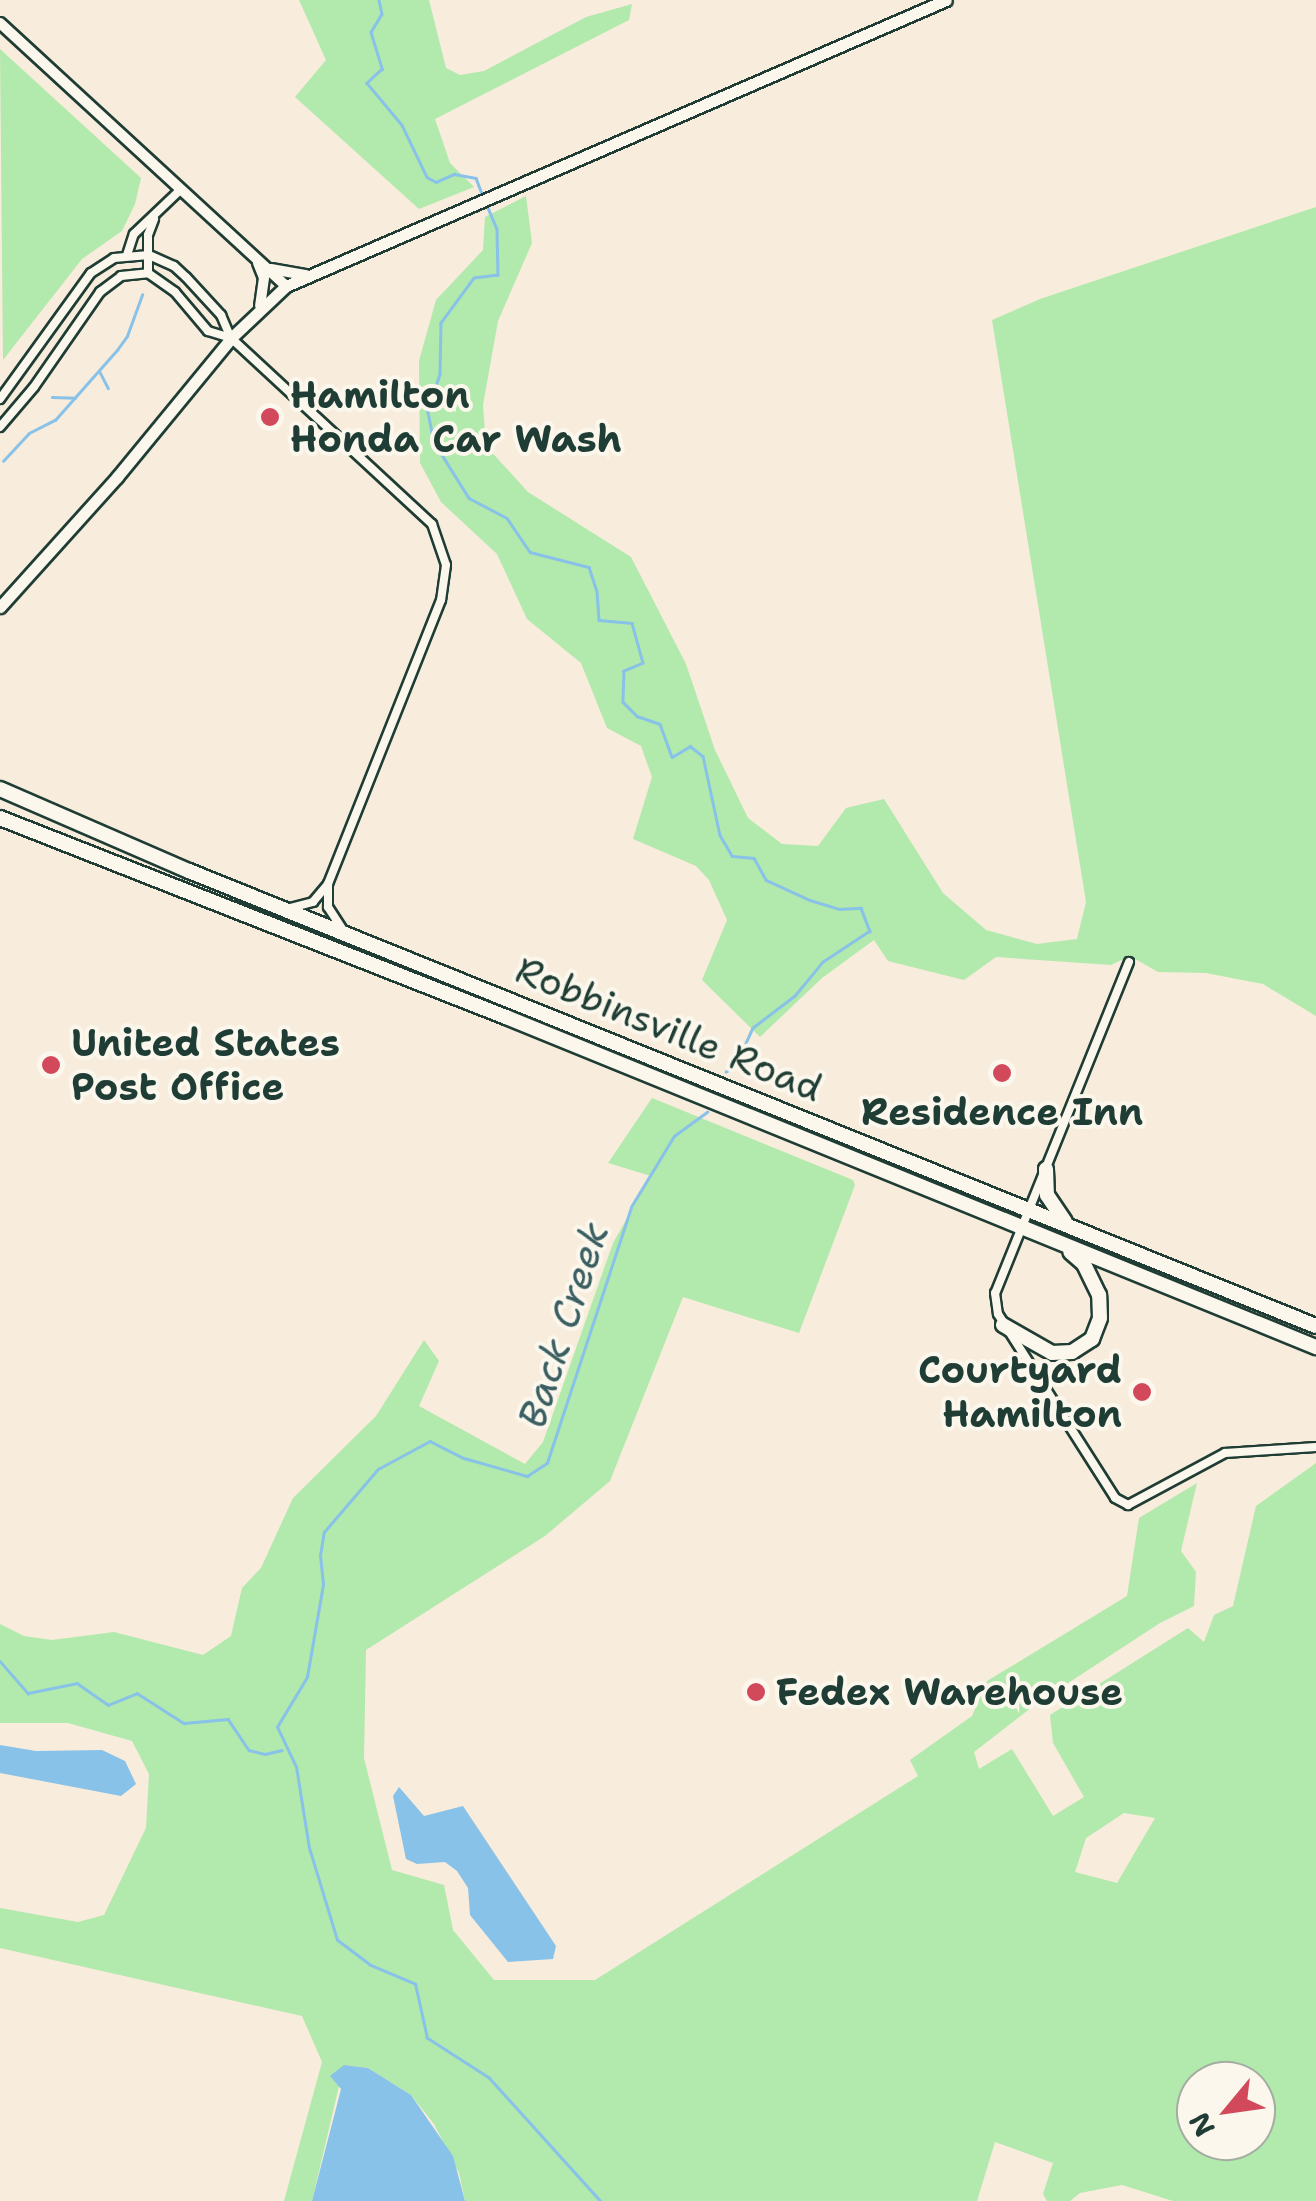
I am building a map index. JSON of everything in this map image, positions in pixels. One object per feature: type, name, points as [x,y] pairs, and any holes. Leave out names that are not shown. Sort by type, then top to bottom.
[{"type":"highway","name":"Robbinsville Road","points":[[0,789],[284,909],[1316,1326]]},
{"type":"highway","name":"Robbinsville Road","points":[[0,818],[272,924],[1316,1347]]},
{"type":"highway","points":[[272,924],[289,920],[327,933],[347,934]]},
{"type":"highway","points":[[1046,1169],[1049,1202],[1069,1226]]},
{"type":"highway","points":[[1003,1325],[1052,1353],[1072,1352],[1092,1340],[1100,1318],[1099,1295],[1084,1264],[1058,1242]]},
{"type":"main road","points":[[0,607],[116,477],[231,338],[260,306],[286,286],[946,0]]},
{"type":"street","points":[[0,23],[286,286]]},
{"type":"street","points":[[127,255],[134,234],[180,190]]},
{"type":"street","points":[[148,273],[148,235],[156,217]]},
{"type":"street","points":[[251,254],[264,278],[260,306]]},
{"type":"street","points":[[0,399],[91,273],[127,255],[148,255],[174,266],[186,277],[221,315],[231,338],[418,508],[441,542],[446,565],[441,600],[328,884],[314,902],[284,909]]},
{"type":"street","points":[[266,266],[284,274],[306,276]]},
{"type":"street","points":[[0,427],[34,387],[100,292],[121,276],[148,273],[176,292],[208,331],[231,338]]},
{"type":"street","points":[[328,884],[332,917],[347,934]]},
{"type":"street","points":[[1129,962],[995,1293],[1003,1325],[1115,1498],[1128,1506],[1224,1453],[1316,1447]]},
{"type":"green space","points":[[299,0],[429,0],[446,68],[460,75],[484,71],[586,17],[632,4],[629,20],[435,119],[450,163],[474,187],[419,209],[295,97],[326,60]]},
{"type":"green space","points":[[0,49],[141,178],[135,204],[122,231],[82,259],[3,360]]},
{"type":"green space","points":[[526,196],[532,243],[498,321],[483,405],[486,446],[528,492],[631,557],[686,664],[715,750],[748,818],[782,844],[818,846],[846,808],[884,799],[943,893],[986,930],[1037,944],[1077,939],[1086,902],[992,320],[1040,299],[1316,207],[1316,1016],[1263,984],[1206,973],[1158,972],[1130,956],[1111,965],[996,957],[964,980],[888,961],[874,940],[822,978],[760,1037],[702,980],[727,920],[709,880],[696,866],[633,839],[652,777],[641,746],[607,728],[581,663],[527,619],[497,554],[441,502],[420,463],[419,361],[436,300],[483,250],[485,217]]},
{"type":"green space","points":[[652,1098],[853,1180],[855,1185],[799,1333],[683,1297],[610,1481],[545,1536],[366,1650],[364,1758],[392,1870],[444,1885],[453,1930],[494,1980],[595,1980],[918,1776],[910,1760],[972,1716],[987,1681],[1127,1596],[1139,1518],[1197,1483],[1181,1551],[1196,1572],[1194,1606],[1160,1623],[1036,1704],[974,1752],[979,1769],[1012,1749],[1053,1816],[1084,1797],[1053,1743],[1050,1715],[1188,1628],[1204,1642],[1214,1615],[1233,1606],[1256,1506],[1316,1463],[1316,2201],[1173,2201],[1122,2185],[1080,2193],[1070,2201],[1047,2201],[1043,2194],[1053,2163],[995,2142],[977,2201],[465,2201],[459,2173],[434,2124],[411,2095],[368,2068],[344,2065],[312,2201],[284,2201],[322,2062],[302,2016],[0,1948],[0,1908],[78,1922],[104,1915],[146,1828],[149,1774],[132,1741],[68,1723],[0,1723],[0,1624],[24,1636],[52,1640],[114,1632],[203,1655],[231,1636],[242,1588],[261,1568],[293,1498],[376,1416],[424,1340],[439,1361],[419,1406],[525,1464],[543,1442],[613,1243],[651,1176],[608,1163]],"holes":[[[1124,1813],[1155,1818],[1117,1883],[1075,1872],[1086,1838]]]},
{"type":"water","points":[[0,1745],[36,1751],[102,1750],[125,1761],[136,1784],[121,1796],[0,1773]]},
{"type":"water","points":[[399,1787],[424,1816],[463,1806],[556,1946],[553,1959],[508,1962],[470,1915],[468,1888],[457,1871],[445,1862],[417,1864],[406,1859],[393,1796]]},
{"type":"water","points":[[344,2065],[368,2068],[411,2095],[453,2156],[465,2201],[312,2201],[341,2089],[330,2076]]},
{"type":"waterway","name":"Back Creek","points":[[379,0],[382,14],[371,32],[382,69],[367,83],[402,125],[427,177],[436,182],[454,174],[476,178],[483,196]]},
{"type":"waterway","name":"Back Creek","points":[[486,203],[497,229],[498,275],[474,278],[441,323],[440,374],[428,412],[434,442],[469,498],[507,518],[530,552],[589,567],[597,591],[599,620],[632,623],[643,663],[624,671],[623,702],[637,716],[660,724],[672,757],[690,746],[703,756],[720,835],[732,856],[754,858],[766,880],[810,900],[839,909],[861,908],[870,931],[823,962],[795,996],[753,1028],[735,1067],[726,1072]]},
{"type":"waterway","points":[[3,461],[29,433],[55,420],[117,350],[127,336],[142,295]]},
{"type":"waterway","points":[[100,372],[108,388]]},
{"type":"waterway","points":[[52,397],[75,398]]},
{"type":"waterway","name":"Back Creek","points":[[600,2201],[489,2078],[427,2038],[415,1984],[370,1965],[337,1940],[309,1848],[296,1767],[277,1727],[307,1677],[323,1584],[320,1556],[324,1532],[378,1469],[430,1441],[464,1458],[527,1476],[547,1463],[631,1207],[674,1136],[707,1112]]},
{"type":"waterway","points":[[0,1661],[28,1693],[77,1683],[108,1705],[137,1693],[184,1723],[228,1719],[249,1750],[265,1754],[282,1750]]},
{"type":"place","name":"Hamilton Honda Car Wash","points":[[270,417]]},
{"type":"place","name":"United States Post Office","points":[[51,1065]]},
{"type":"place","name":"Residence Inn","points":[[1002,1073]]},
{"type":"place","name":"Courtyard Hamilton","points":[[1142,1392]]},
{"type":"place","name":"Fedex Warehouse","points":[[756,1692]]}]
